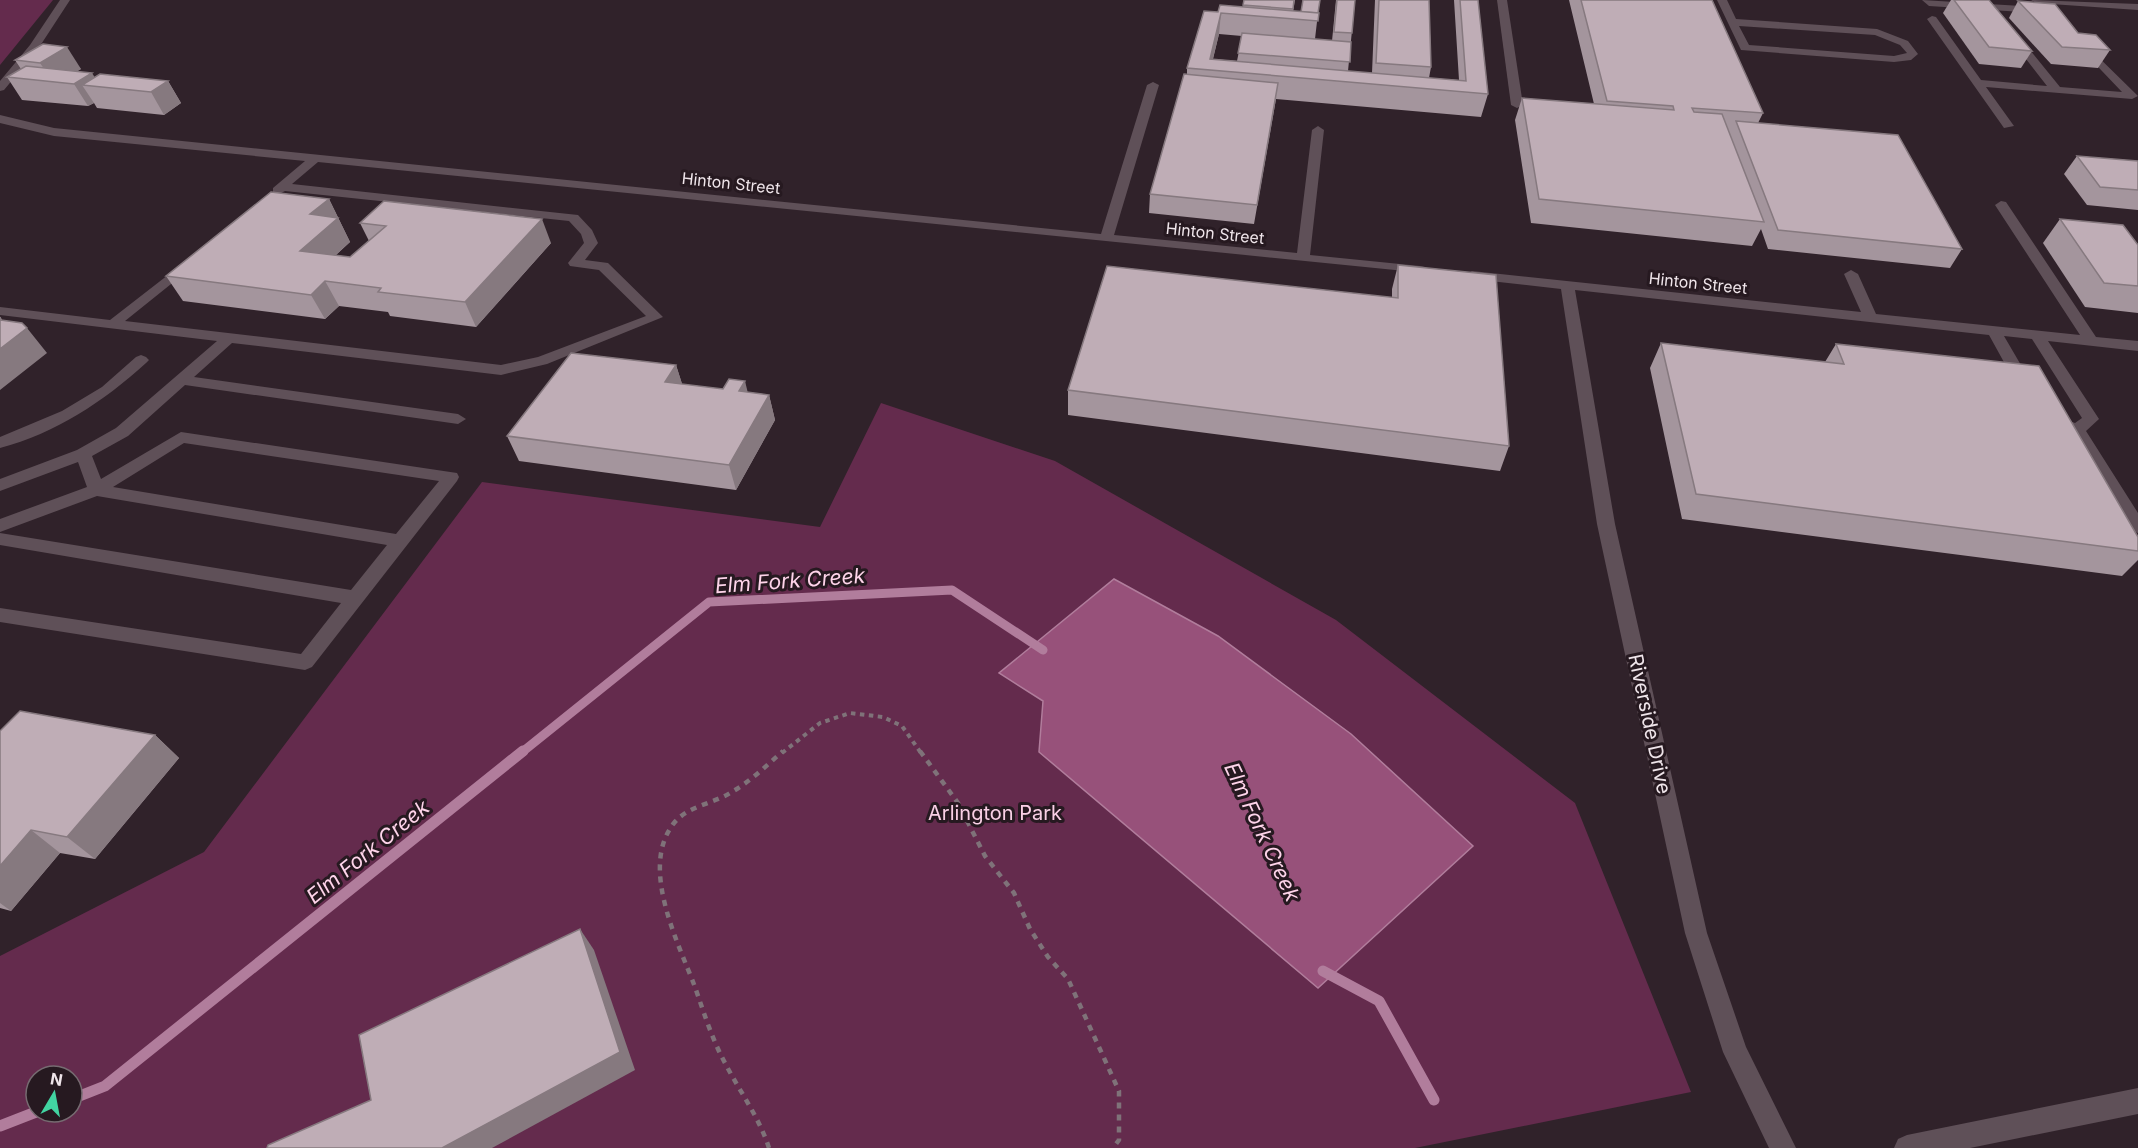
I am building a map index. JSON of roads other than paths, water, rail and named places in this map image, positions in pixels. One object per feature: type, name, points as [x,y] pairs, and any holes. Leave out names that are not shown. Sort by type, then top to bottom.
[{"type":"street","points":[[0,88],[34,47],[65,0]]},
{"type":"street","points":[[1502,0],[1517,105]]},
{"type":"street","points":[[1722,0],[1744,48],[1894,59],[1907,58],[1913,54],[1904,43],[1877,32],[1733,22]]},
{"type":"street","points":[[1927,0],[1929,3],[2052,11],[2044,1]]},
{"type":"street","points":[[2036,0],[2138,7]]},
{"type":"street","points":[[1989,6],[2056,89]]},
{"type":"street","points":[[1932,19],[2008,126]]},
{"type":"street","points":[[1977,83],[2132,96],[2074,36]]},
{"type":"street","points":[[1106,238],[1153,85]]},
{"type":"street","name":"Hinton Street","points":[[0,119],[54,132],[1433,272]]},
{"type":"street","points":[[1303,258],[1318,130]]},
{"type":"street","points":[[264,201],[317,157]]},
{"type":"street","points":[[0,311],[501,370],[542,361],[656,317],[603,266],[575,263],[591,243],[573,218],[282,187]]},
{"type":"street","points":[[2001,205],[2091,341]]},
{"type":"street","points":[[113,324],[194,259]]},
{"type":"street","name":"Hinton Street","points":[[1456,274],[2138,346]]},
{"type":"street","points":[[1851,274],[1872,318]]},
{"type":"street","name":"Riverside Drive","points":[[1567,285],[1606,524],[1696,933],[1735,1052],[1783,1148]]},
{"type":"street","points":[[1994,331],[2030,396]]},
{"type":"street","points":[[2037,336],[2091,419],[2077,430]]},
{"type":"street","points":[[0,485],[82,454],[122,432],[229,338]]},
{"type":"street","points":[[0,443],[68,415],[107,390],[141,360]]},
{"type":"street","points":[[182,380],[458,418]]},
{"type":"street","points":[[2041,414],[2077,430],[2138,527]]},
{"type":"street","points":[[0,526],[96,490],[182,437],[451,477],[305,662],[0,615]]},
{"type":"street","points":[[82,454],[96,490]]},
{"type":"street","points":[[96,490],[400,541]]},
{"type":"street","points":[[0,538],[355,598]]},
{"type":"street","points":[[1907,1148],[2138,1101]]},
{"type":"water","points":[[1114,579],[1218,636],[1351,734],[1473,846],[1318,988],[1039,752],[1043,701],[999,673]]},
{"type":"waterway","name":"Elm Fork Creek","points":[[521,753],[709,602],[952,590],[1043,650]]},
{"type":"waterway","name":"Elm Fork Creek","points":[[84,1094],[105,1086],[523,751]]},
{"type":"waterway","name":"Elm Fork Creek","points":[[1323,971],[1379,1001],[1434,1100]]},
{"type":"waterway","name":"Elm Fork Creek","points":[[0,1126],[24,1117]]},
{"type":"park label","name":"Arlington Park","points":[[995,813]]}]
